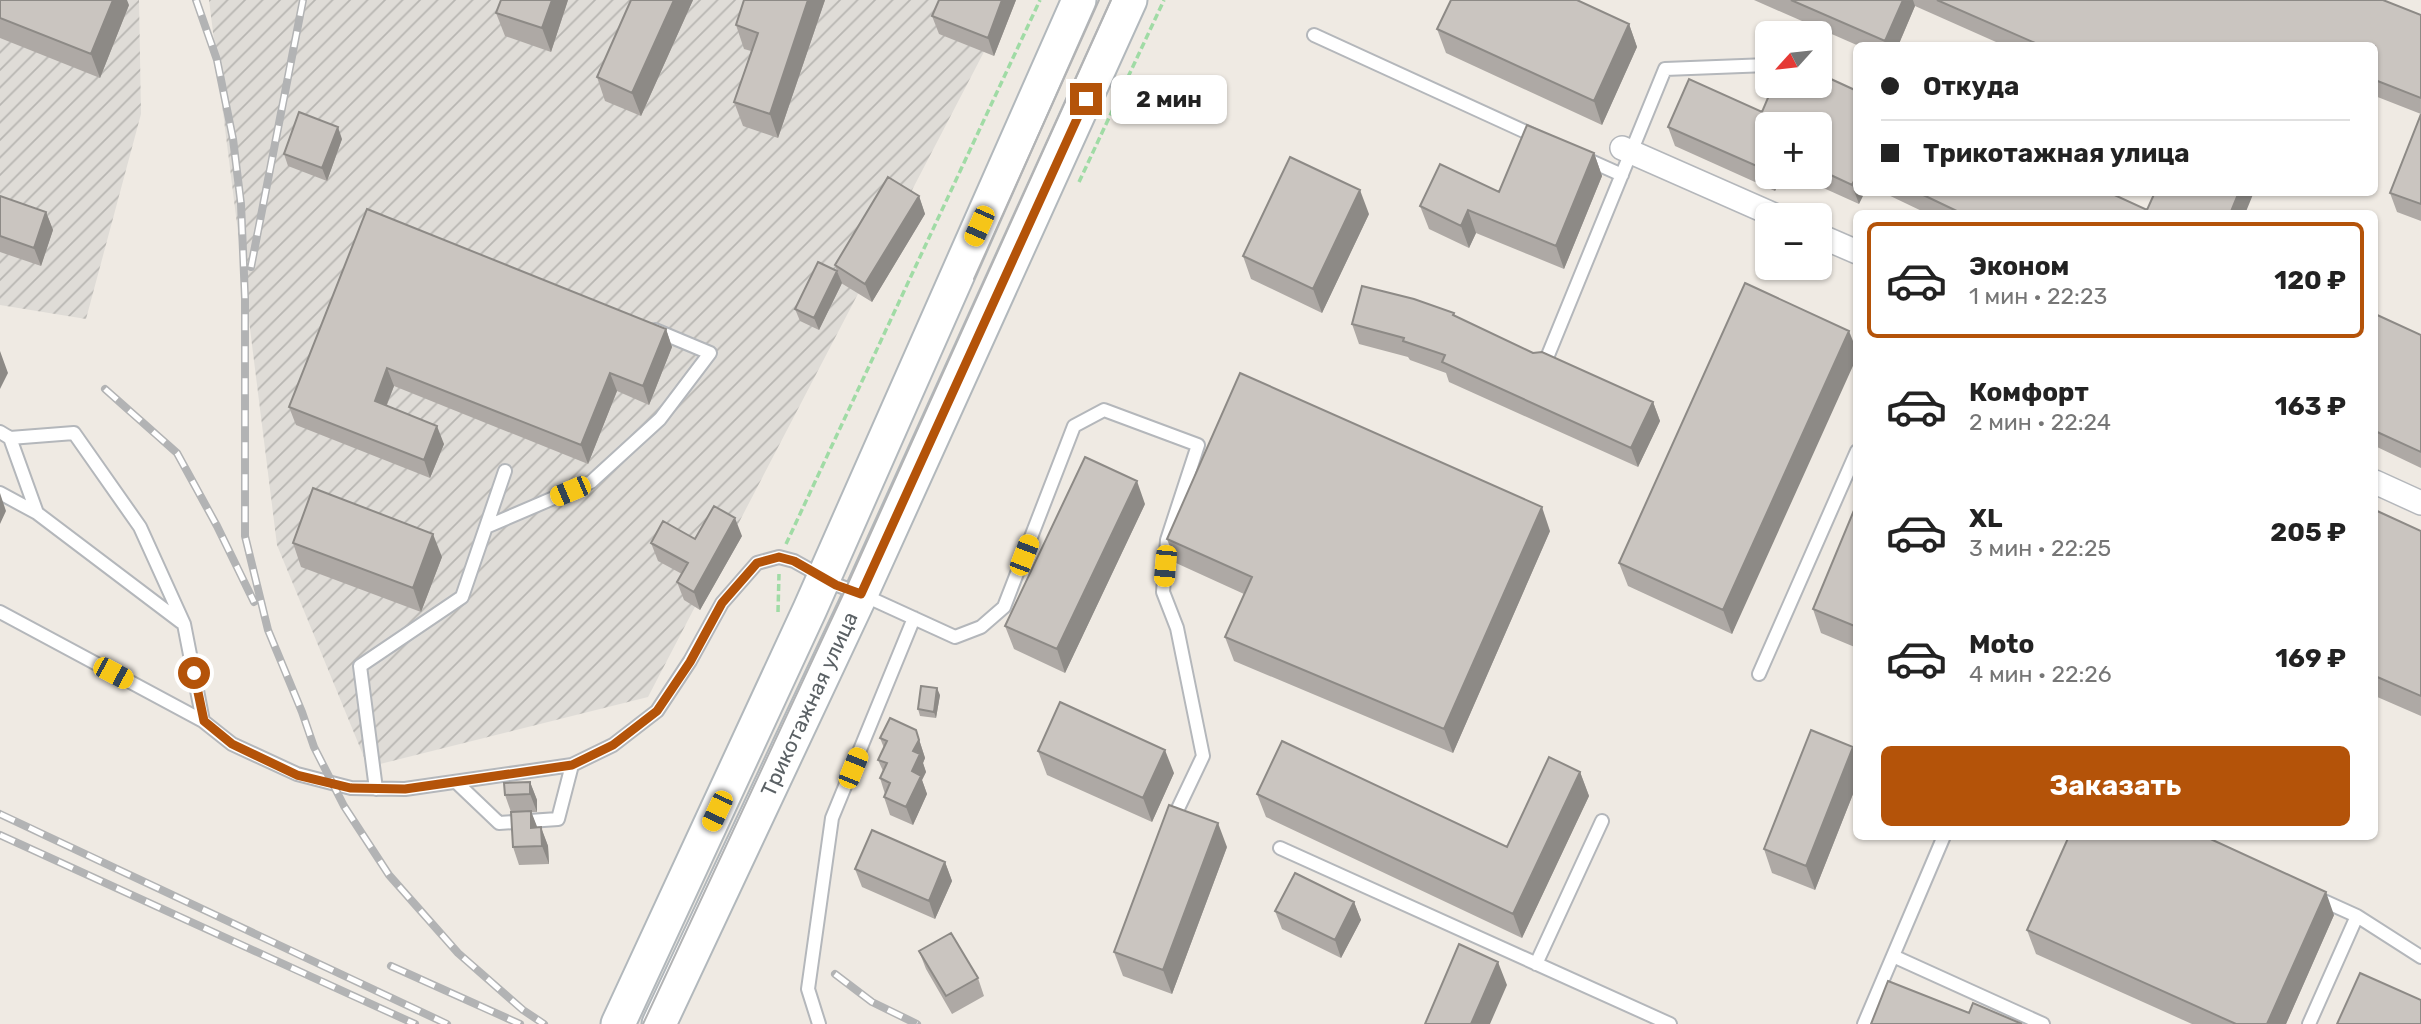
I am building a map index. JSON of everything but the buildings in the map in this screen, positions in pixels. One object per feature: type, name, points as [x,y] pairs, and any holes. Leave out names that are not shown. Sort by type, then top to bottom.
[{"type":"main road","name":"Трикотажная улица","points":[[621,1018],[824,578],[1079,0]]},
{"type":"main road","name":"Трикотажная улица","points":[[659,1024],[861,594],[1130,0]]},
{"type":"street","points":[[1627,150],[1755,207]]},
{"type":"street","points":[[1832,241],[1853,250]]},
{"type":"street","points":[[2378,483],[2421,503]]},
{"type":"lane","points":[[1314,35],[1548,142]]},
{"type":"lane","points":[[1544,365],[1622,176],[1627,150],[1665,69],[1755,66]]},
{"type":"lane","points":[[1573,153],[1622,176]]},
{"type":"lane","points":[[486,527],[590,482],[660,419],[710,353],[646,326]]},
{"type":"lane","points":[[0,612],[204,721],[232,744],[297,775],[351,788],[405,789],[572,765],[613,745],[657,711],[690,662],[722,603],[757,563],[779,557],[794,561],[824,578],[955,637],[981,627],[1004,607],[1074,426],[1104,410],[1198,445],[1167,540],[1163,592],[1177,628],[1203,756],[1174,817]]},
{"type":"lane","points":[[37,513],[5,435],[74,433],[141,527],[184,624],[204,721]]},
{"type":"lane","points":[[1759,674],[1853,460]]},
{"type":"lane","points":[[376,789],[360,666],[462,597],[505,471]]},
{"type":"lane","points":[[0,493],[37,513],[184,624]]},
{"type":"lane","points":[[819,1024],[808,989],[832,818],[914,618]]},
{"type":"lane","points":[[456,782],[499,823],[558,819],[572,765]]},
{"type":"lane","points":[[1536,964],[1602,821]]},
{"type":"lane","points":[[1864,1024],[1942,840]]},
{"type":"lane","points":[[1280,848],[1670,1024]]},
{"type":"lane","points":[[2307,893],[2357,916],[2421,957]]},
{"type":"lane","points":[[2309,1024],[2357,916]]},
{"type":"lane","points":[[1893,956],[2043,1024]]},
{"type":"path","points":[[779,557],[1040,0]]},
{"type":"shaded area","points":[[0,0],[139,0],[141,114],[86,319],[0,305]]},
{"type":"shaded area","points":[[209,0],[1011,0],[648,697],[368,767],[277,545]]},
{"type":"tram line","points":[[974,279],[1099,0]]},
{"type":"tram line","points":[[643,1024],[846,588],[1111,0]]},
{"type":"railway","points":[[196,0],[217,60],[233,139],[241,204],[245,298],[245,536],[268,630],[314,747],[344,806],[389,875],[458,953],[523,1010],[544,1024]]},
{"type":"railway","points":[[251,267],[303,0]]},
{"type":"railway","points":[[105,389],[177,453],[254,602]]},
{"type":"railway","points":[[0,814],[447,1024]]},
{"type":"railway","points":[[0,835],[415,1024]]},
{"type":"railway","points":[[391,966],[520,1024]]},
{"type":"railway","points":[[835,974],[872,1002],[917,1024]]},
{"type":"route","points":[[194,673],[204,721],[232,744],[297,775],[351,788],[405,789],[572,765],[613,745],[657,711],[690,662],[722,603],[757,563],[779,557],[794,561],[836,585],[861,594],[1086,99]]}]
